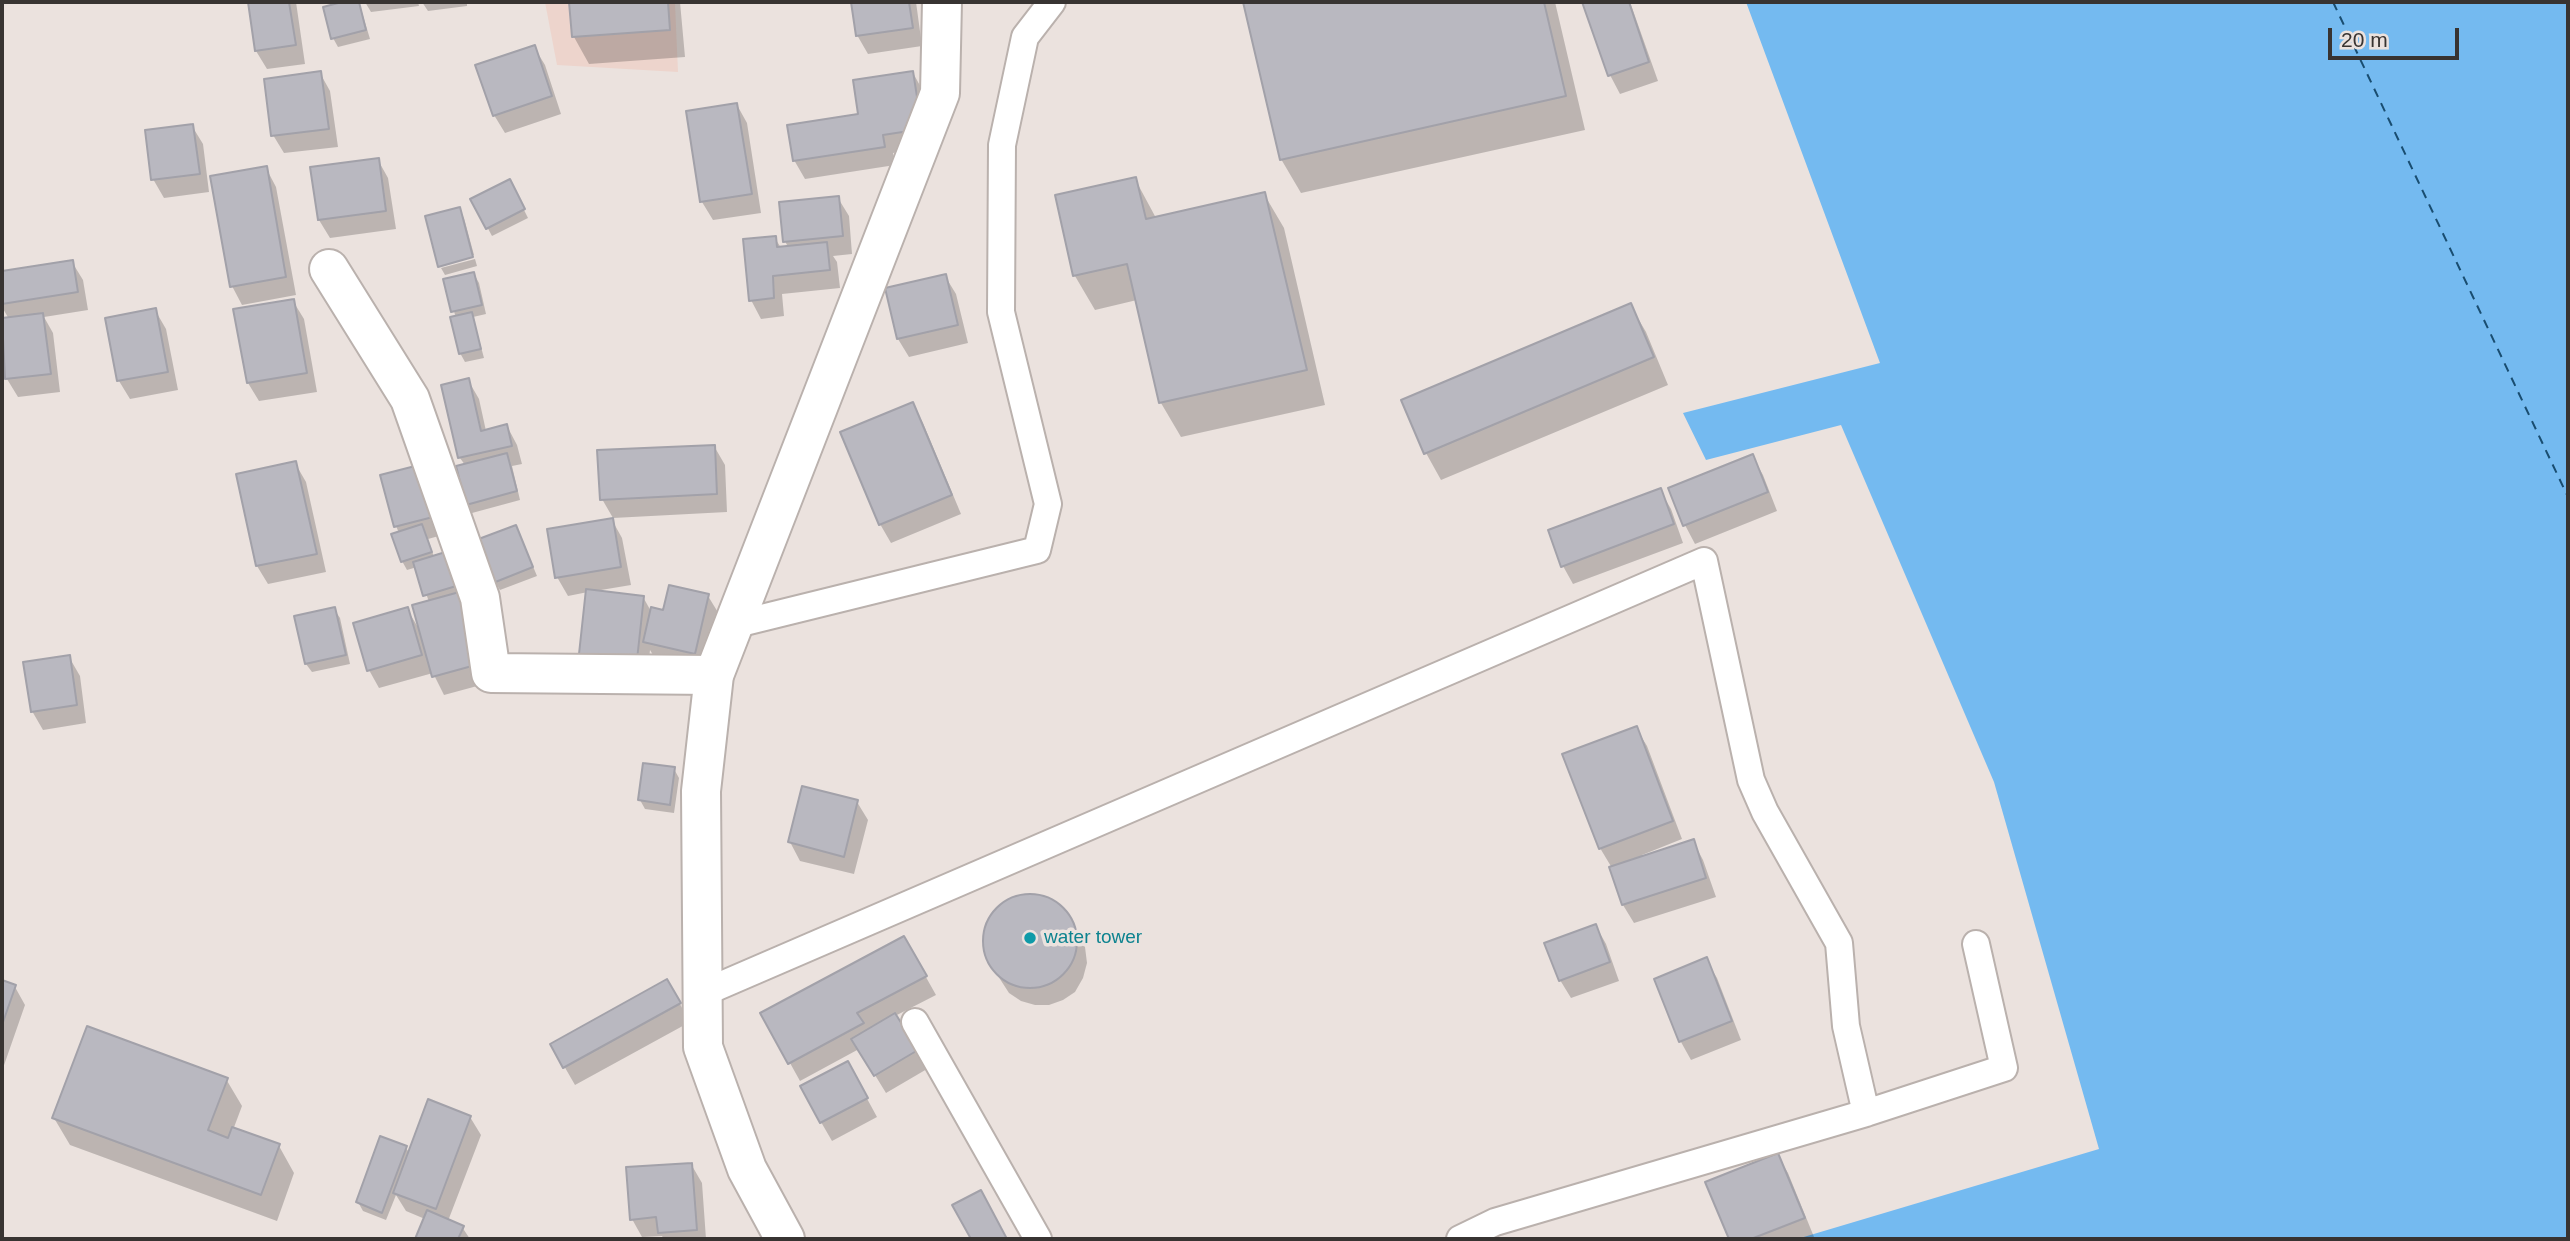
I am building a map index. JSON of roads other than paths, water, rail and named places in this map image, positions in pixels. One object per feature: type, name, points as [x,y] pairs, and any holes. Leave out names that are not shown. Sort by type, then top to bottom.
[{"type":"street","points":[[785,1239],[747,1169],[704,1047],[701,791],[714,675],[940,93],[942,2]]},
{"type":"street","points":[[329,269],[410,399],[480,598],[491,673],[714,675]]},
{"type":"lane","points":[[733,625],[1037,550],[1048,504],[1001,312],[1002,145],[1025,37],[1052,2]]},
{"type":"lane","points":[[703,993],[1704,561],[1751,780],[1839,943],[1846,1026],[1866,1113]]},
{"type":"lane","points":[[1460,1239],[1495,1222],[1866,1113],[2004,1068],[1976,944]]},
{"type":"lane","points":[[915,1022],[1038,1239]]},
{"type":"water","points":[[1746,2],[2568,2],[2568,1239],[1797,1239],[2099,1149],[1994,782],[1841,425],[1706,460],[1683,413],[1880,363]]},
{"type":"place","name":"water tower","points":[[1030,938]]}]
